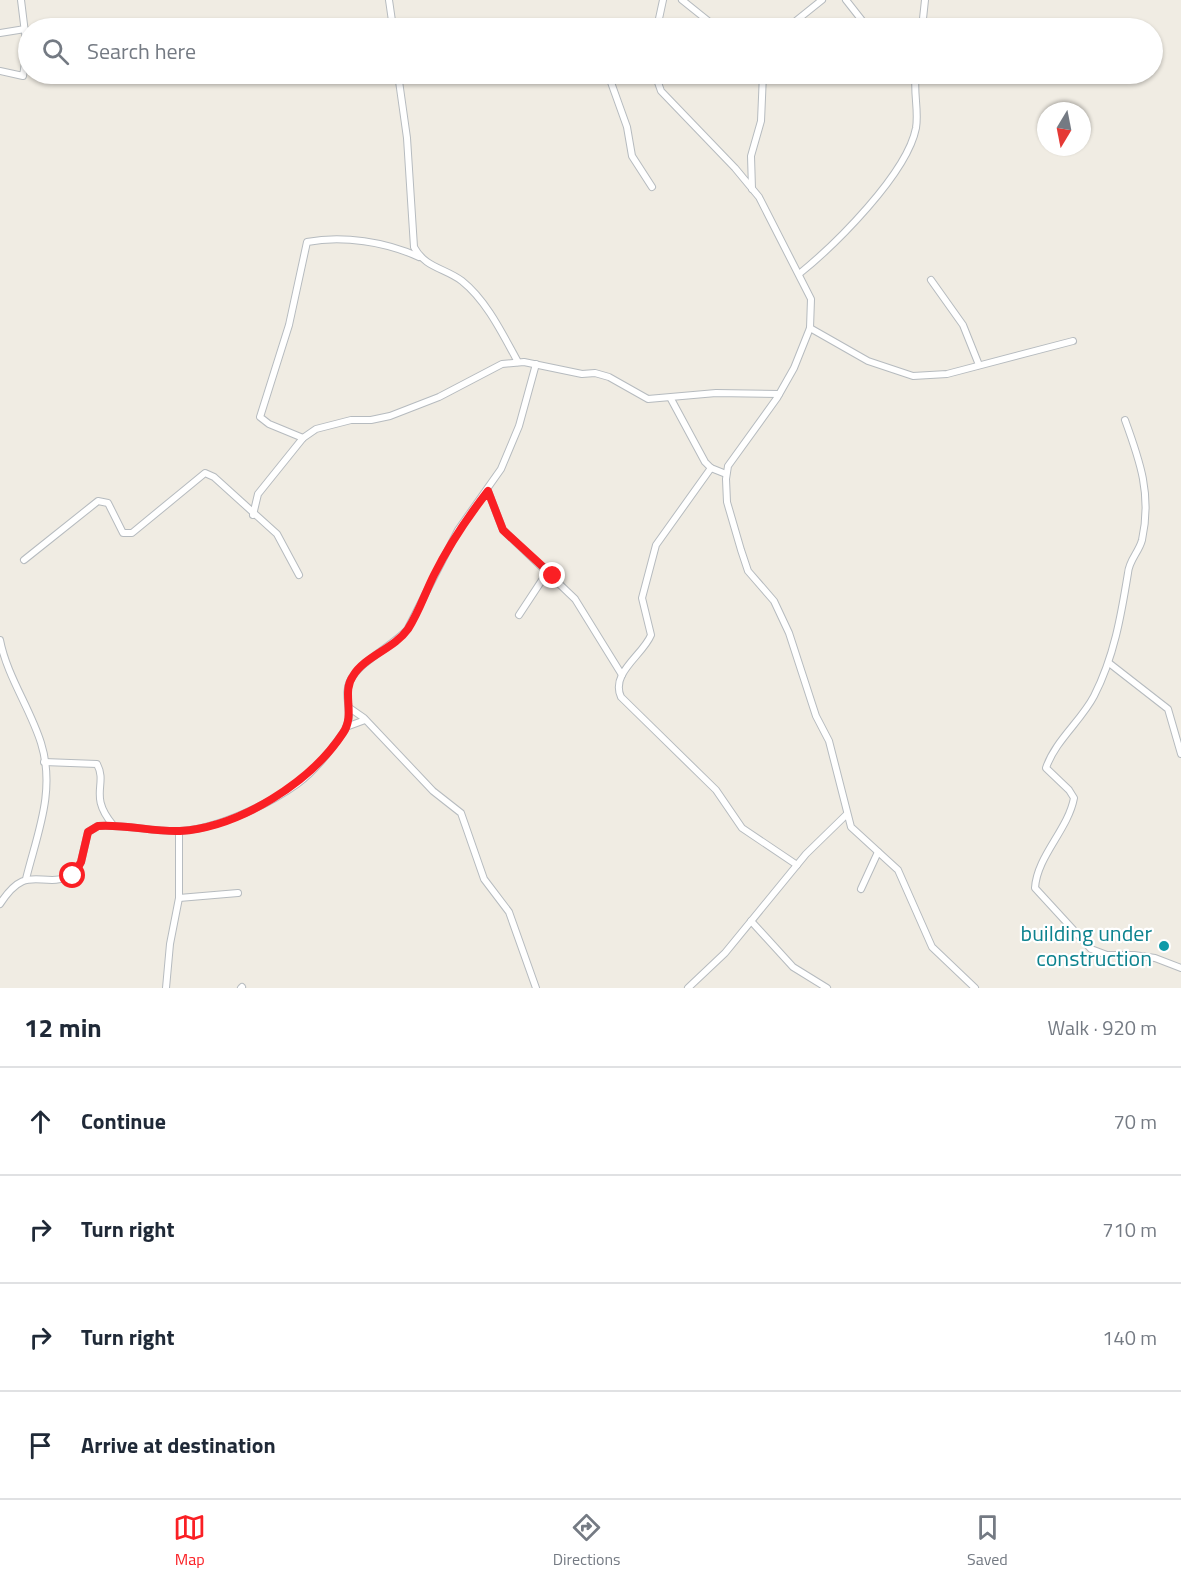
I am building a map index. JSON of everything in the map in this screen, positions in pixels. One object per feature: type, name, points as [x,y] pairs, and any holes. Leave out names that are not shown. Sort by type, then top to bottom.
[{"type":"street","points":[[21,0],[23,18]]},
{"type":"street","points":[[389,0],[392,18]]},
{"type":"street","points":[[659,18],[663,0]]},
{"type":"street","points":[[682,0],[704,18]]},
{"type":"street","points":[[800,18],[822,0]]},
{"type":"street","points":[[846,0],[860,18]]},
{"type":"street","points":[[923,18],[925,0]]},
{"type":"street","points":[[0,33],[18,30]]},
{"type":"street","points":[[0,70],[18,75]]},
{"type":"street","points":[[399,84],[407,138],[411,232],[419,257]]},
{"type":"street","points":[[612,84],[627,127],[632,156],[652,187]]},
{"type":"street","points":[[659,84],[661,91],[752,189],[811,299],[810,328],[794,368],[728,466],[726,474],[727,502],[748,571],[774,601],[789,633],[816,716],[829,741],[846,815],[857,835],[898,870],[933,947],[975,988]]},
{"type":"street","points":[[752,189],[751,156],[761,121],[762,84]]},
{"type":"street","points":[[799,274],[833,245],[899,170],[915,130],[916,84]]},
{"type":"street","points":[[303,438],[269,424],[260,417],[283,350],[308,242],[341,238],[397,248],[419,257],[429,265],[462,281],[476,296],[518,362]]},
{"type":"street","points":[[931,280],[963,325],[980,365]]},
{"type":"street","points":[[810,328],[868,361],[913,376],[947,374],[1074,341]]},
{"type":"street","points":[[252,515],[258,494],[303,438],[328,424],[390,416],[439,397],[502,364],[518,362],[536,364],[609,377],[648,399],[671,399],[716,393],[778,394]]},
{"type":"street","points":[[0,904],[8,892],[26,879],[73,876],[81,862],[88,832],[98,826],[113,825],[179,831],[228,819],[297,784],[316,767],[346,728],[351,709],[348,684],[354,674],[407,630],[458,530],[488,491],[501,469],[519,426],[536,364]]},
{"type":"street","points":[[671,399],[699,454],[711,468],[726,474]]},
{"type":"street","points":[[1125,420],[1144,473],[1145,524],[1140,547],[1129,563],[1120,621],[1109,663],[1083,715],[1046,768],[1069,789],[1074,798],[1068,818],[1039,872],[1035,888],[1091,949],[1107,956],[1134,955],[1155,958],[1181,968]]},
{"type":"street","points":[[711,468],[656,545],[642,598],[651,635],[622,675],[618,685],[621,697],[716,790],[742,828],[797,865]]},
{"type":"street","points":[[24,560],[98,501],[108,503],[123,532],[132,533],[205,473],[213,477],[252,515],[277,534],[299,575]]},
{"type":"street","points":[[488,491],[503,530],[548,571],[580,606],[622,675]]},
{"type":"street","points":[[519,615],[548,571]]},
{"type":"street","points":[[0,640],[5,660],[42,746],[44,762],[45,813],[26,879]]},
{"type":"street","points":[[1109,663],[1168,709],[1181,754]]},
{"type":"street","points":[[351,709],[365,720],[434,791],[461,813],[484,879],[509,912],[536,988]]},
{"type":"street","points":[[346,728],[365,720]]},
{"type":"street","points":[[44,762],[97,764],[99,770],[98,798],[102,811],[113,825]]},
{"type":"street","points":[[688,988],[725,953],[797,865],[846,815]]},
{"type":"street","points":[[166,988],[170,944],[179,898],[179,831]]},
{"type":"street","points":[[861,889],[878,852]]},
{"type":"street","points":[[0,890],[8,892]]},
{"type":"street","points":[[179,898],[238,893]]},
{"type":"street","points":[[751,921],[793,967],[827,988]]},
{"type":"place","name":"building under construction","points":[[1164,946]]},
{"type":"route","points":[[73,876],[81,862],[88,832],[98,826],[113,825],[179,831],[204,827],[228,819],[282,793],[314,769],[346,728],[351,709],[348,684],[354,674],[407,630],[458,530],[488,491],[503,530],[553,576]]}]
